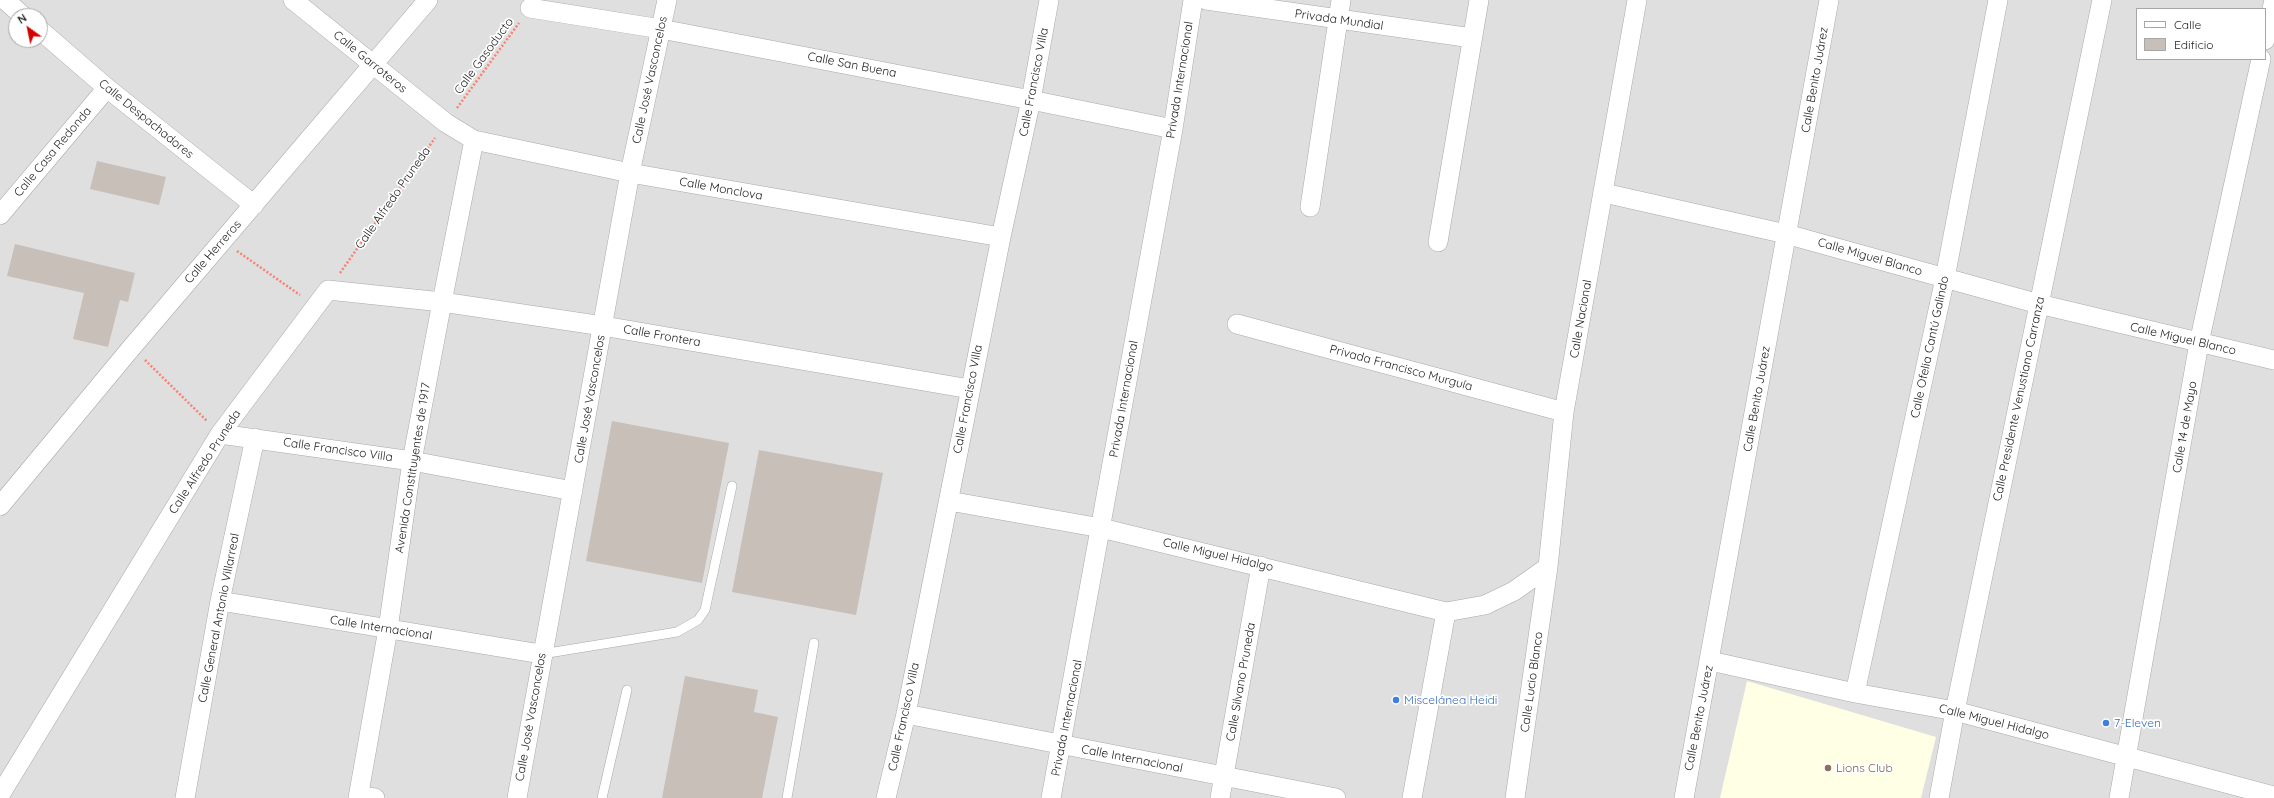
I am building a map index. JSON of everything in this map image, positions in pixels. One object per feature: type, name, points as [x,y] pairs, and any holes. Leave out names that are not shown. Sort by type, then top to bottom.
[{"type":"street","points":[[5,0],[14,8]]},
{"type":"street","name":"Calle Garroteros","points":[[293,0],[446,123]]},
{"type":"street","name":"Calle Herreros","points":[[0,506],[132,347],[428,0]]},
{"type":"street","name":"Calle José Vasconcelos","points":[[516,798],[541,654],[573,491],[630,173],[667,0]]},
{"type":"street","name":"Calle Francisco Villa","points":[[886,798],[906,714],[970,389],[1031,100],[1049,0]]},
{"type":"street","name":"Privada Internacional","points":[[1051,798],[1062,746],[1173,129],[1193,0]]},
{"type":"street","name":"Privada Mundial","points":[[1206,0],[1338,21],[1472,38]]},
{"type":"street","points":[[1310,206],[1342,0]]},
{"type":"street","points":[[1438,242],[1479,0]]},
{"type":"street","name":"Calle Nacional","points":[[1548,567],[1564,412],[1604,193],[1636,0]]},
{"type":"street","name":"Calle Benito Juárez","points":[[1684,798],[1830,0]]},
{"type":"street","name":"Calle Ofelia Cantú Galindo","points":[[1855,693],[1945,278],[1998,0]]},
{"type":"street","name":"Calle Presidente Venustiano Carranza","points":[[1939,798],[1955,711],[2102,0]]},
{"type":"street","points":[[2266,36],[2274,0]]},
{"type":"street","name":"Calle San Buena","points":[[530,8],[661,28],[1173,129]]},
{"type":"street","name":"Calle Despachadores","points":[[48,37],[107,88],[254,205]]},
{"type":"street","name":"Calle 14 de Mayo","points":[[2119,798],[2128,758],[2199,343],[2261,60]]},
{"type":"street","name":"Calle Casa Redonda","points":[[0,216],[107,88]]},
{"type":"street","name":"Calle Monclova","points":[[446,123],[474,140],[630,173],[1001,237]]},
{"type":"street","name":"Avenida Constituyentes de 1917","points":[[364,797],[412,461],[474,140]]},
{"type":"street","name":"Calle Miguel Blanco","points":[[1604,193],[1786,234],[2039,304],[2274,360]]},
{"type":"street","name":"Calle Frontera","points":[[328,290],[442,302],[603,326],[970,389]]},
{"type":"street","name":"Calle Alfredo Pruneda","points":[[0,795],[220,434],[328,290]]},
{"type":"street","name":"Privada Francisco Murguía","points":[[1237,324],[1564,412]]},
{"type":"street","name":"Calle Francisco Villa","points":[[220,434],[412,461],[573,491]]},
{"type":"street","name":"Calle General Antonio Villarreal","points":[[185,798],[220,601],[255,438]]},
{"type":"street","name":"Calle Miguel Hidalgo","points":[[949,501],[1101,528],[1446,612],[1485,605],[1514,591],[1548,567]]},
{"type":"street","name":"Calle Silvano Pruneda","points":[[1220,798],[1261,566]]},
{"type":"street","name":"Calle Lucio Blanco","points":[[1515,798],[1548,567]]},
{"type":"street","name":"Calle Internacional","points":[[220,601],[541,654]]},
{"type":"street","points":[[1412,798],[1446,612]]},
{"type":"street","name":"Calle Miguel Hidalgo","points":[[1710,661],[1855,693],[1955,711],[2274,796]]},
{"type":"street","name":"Calle Internacional","points":[[906,714],[1062,746],[1336,798]]},
{"type":"lane","points":[[541,654],[677,632],[698,620],[705,610],[732,486]]},
{"type":"lane","points":[[787,798],[814,643]]},
{"type":"lane","points":[[602,798],[627,690]]},
{"type":"path","name":"Calle Gasoducto","points":[[446,123],[530,8]]},
{"type":"path","name":"Calle Alfredo Pruneda","points":[[328,290],[446,123]]},
{"type":"path","points":[[222,241],[315,306]]},
{"type":"path","points":[[132,347],[220,434]]},
{"type":"shaded area","points":[[0,0],[2274,0],[2274,798],[0,798]]},
{"type":"shaded area","name":"Lions Club","points":[[1747,681],[1936,737],[1921,798],[1720,798]]},
{"type":"building","points":[[97,161],[166,177],[159,205],[90,189]]},
{"type":"building","points":[[15,244],[135,273],[128,302],[120,300],[108,347],[73,339],[84,293],[7,276]]},
{"type":"building","points":[[612,421],[729,443],[702,583],[586,561]]},
{"type":"building","points":[[759,450],[883,473],[856,615],[732,592]]},
{"type":"building","points":[[685,676],[758,690],[754,712],[778,717],[762,798],[662,798]]},
{"type":"place","name":"Miscelánea Heidi","points":[[1396,700]]},
{"type":"place","name":"7-Eleven","points":[[2106,723]]},
{"type":"place","name":"Lions Club","points":[[1828,768]]}]
